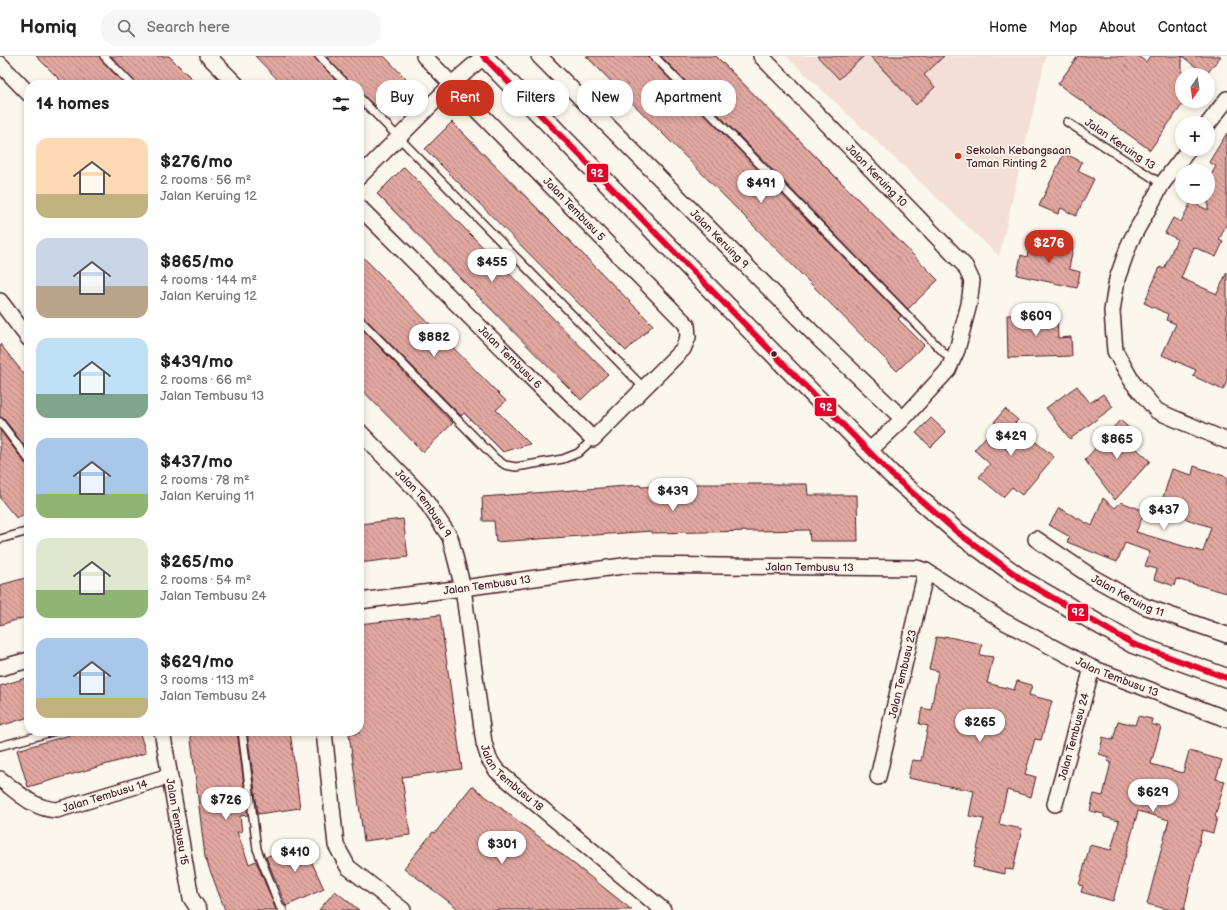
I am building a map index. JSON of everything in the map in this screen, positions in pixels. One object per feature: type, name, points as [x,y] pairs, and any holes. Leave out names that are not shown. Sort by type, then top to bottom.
[{"type":"street","points":[[208,56],[232,80]]},
{"type":"street","name":"Jalan Tembusu 5","points":[[424,56],[448,80]]},
{"type":"street","points":[[457,80],[484,56],[891,474],[957,532],[1024,581],[1133,644],[1227,678]]},
{"type":"street","name":"Jalan Keruing 9","points":[[539,56],[819,339],[904,419]]},
{"type":"street","name":"Jalan Keruing 10","points":[[761,56],[965,266],[972,281],[969,304],[957,350],[952,361]]},
{"type":"street","points":[[0,64],[24,89]]},
{"type":"street","points":[[364,172],[436,100]]},
{"type":"street","points":[[1214,116],[1227,100]]},
{"type":"street","name":"Jalan Tembusu 5","points":[[483,116],[687,325],[688,337],[683,349],[645,389]]},
{"type":"street","points":[[1184,156],[1162,184],[1130,242],[1117,279],[1112,311],[1115,351],[1133,383],[1157,411],[1227,440]]},
{"type":"street","name":"Jalan Tembusu 6","points":[[364,212],[593,439]]},
{"type":"street","points":[[0,301],[24,332]]},
{"type":"street","points":[[869,451],[904,419],[948,370],[952,361]]},
{"type":"street","points":[[593,439],[645,389]]},
{"type":"street","name":"Jalan Tembusu 9","points":[[364,436],[423,497],[450,537],[463,588]]},
{"type":"street","name":"Jalan Keruing 11","points":[[1036,539],[1092,577],[1144,606],[1201,627],[1227,634]]},
{"type":"street","name":"Jalan Tembusu 13","points":[[364,599],[463,588],[630,564],[917,568],[926,571],[1005,622],[1092,668],[1227,719]]},
{"type":"street","name":"Jalan Tembusu 23","points":[[878,777],[926,571]]},
{"type":"street","name":"Jalan Tembusu 18","points":[[463,588],[484,743],[489,759],[497,771],[663,910]]},
{"type":"street","points":[[0,668],[24,661]]},
{"type":"street","name":"Jalan Tembusu 24","points":[[1055,804],[1092,668]]},
{"type":"street","name":"Jalan Tembusu 15","points":[[163,736],[191,898],[199,910]]},
{"type":"street","points":[[325,736],[336,845],[348,867],[403,910]]},
{"type":"street","name":"Jalan Tembusu 14","points":[[0,779],[34,804],[44,809],[57,810],[169,776]]},
{"type":"lane","points":[[104,56],[127,80]]},
{"type":"lane","points":[[318,56],[343,80]]},
{"type":"lane","points":[[654,56],[952,361]]},
{"type":"lane","points":[[364,102],[645,389]]},
{"type":"lane","name":"Jalan Keruing 13","points":[[1067,122],[1162,184]]},
{"type":"lane","points":[[364,324],[495,458],[505,465],[516,467],[563,460],[578,453],[593,439]]},
{"type":"lane","points":[[0,422],[24,453]]},
{"type":"lane","points":[[0,539],[24,532]]},
{"type":"lane","points":[[0,746],[37,736]]},
{"type":"lane","points":[[243,736],[257,849],[280,907],[283,910]]},
{"type":"shaded area","name":"Sekolah Kebangsaan Taman Rinting 2","points":[[786,56],[1046,56],[999,256]]},
{"type":"building","points":[[36,56],[99,56],[121,80],[60,80]]},
{"type":"building","points":[[111,56],[169,56],[193,80],[133,80]]},
{"type":"building","points":[[255,56],[314,56],[336,80],[278,80]]},
{"type":"building","points":[[326,56],[384,56],[406,79],[376,80],[375,106],[364,96],[364,80],[348,80]]},
{"type":"building","points":[[586,56],[649,56],[650,59],[671,80],[641,80],[641,112],[633,104],[633,80],[610,80]]},
{"type":"building","points":[[661,56],[716,56],[938,280],[908,309],[720,116],[736,116],[736,80],[684,80]]},
{"type":"building","points":[[817,56],[864,56],[839,79]]},
{"type":"building","points":[[870,56],[944,56],[924,75],[935,87],[916,105]]},
{"type":"building","points":[[1078,56],[1138,56],[1146,62],[1150,56],[1182,56],[1182,68],[1175,68],[1175,108],[1180,108],[1150,150],[1058,84]]},
{"type":"building","points":[[1182,56],[1221,56],[1212,68],[1197,68]]},
{"type":"building","points":[[645,116],[706,116],[901,316],[898,319],[924,345],[897,371]]},
{"type":"building","points":[[452,122],[653,325],[626,351],[425,149]]},
{"type":"building","points":[[1227,133],[1227,223],[1219,240],[1223,242],[1216,257],[1194,247],[1181,278],[1217,294],[1227,272],[1227,381],[1223,390],[1193,376],[1196,370],[1162,355],[1176,324],[1166,320],[1168,314],[1144,303],[1160,267],[1164,269],[1177,239],[1165,233],[1173,218],[1181,222],[1190,204],[1195,204],[1208,210],[1208,204],[1215,204],[1216,166],[1215,164],[1209,162],[1213,156],[1215,156],[1215,152]]},
{"type":"building","points":[[1064,153],[1082,162],[1078,171],[1094,179],[1076,216],[1061,208],[1058,214],[1039,206]]},
{"type":"building","points":[[404,167],[608,374],[581,400],[377,194]]},
{"type":"building","points":[[1031,238],[1073,247],[1069,269],[1080,272],[1077,288],[1017,275],[1021,255],[1027,257]]},
{"type":"building","points":[[364,258],[506,401],[496,410],[530,444],[503,452],[464,413],[461,416],[364,317]]},
{"type":"building","points":[[1057,314],[1058,338],[1071,337],[1072,356],[1008,358],[1007,315]]},
{"type":"building","points":[[364,331],[453,423],[423,452],[364,392]]},
{"type":"building","points":[[0,344],[24,374],[24,445],[4,419],[0,417]]},
{"type":"building","points":[[1077,386],[1090,403],[1103,394],[1113,407],[1070,439],[1046,408]]},
{"type":"building","points":[[1005,409],[1018,420],[1014,424],[1054,457],[1022,495],[1012,487],[1003,497],[979,477],[990,464],[974,450],[997,424],[994,422]]},
{"type":"building","points":[[931,418],[946,432],[931,447],[916,433]]},
{"type":"building","points":[[1120,420],[1137,435],[1130,443],[1150,461],[1115,500],[1085,460]]},
{"type":"building","points":[[0,430],[24,462],[24,514],[17,519],[0,498]]},
{"type":"building","points":[[1194,466],[1227,477],[1227,593],[1176,579],[1174,586],[1154,579],[1157,569],[1145,566],[1150,552],[1125,543],[1117,562],[1067,542],[1070,537],[1049,525],[1059,508],[1092,526],[1103,498],[1115,508],[1121,502],[1145,511],[1136,532],[1203,552],[1211,527],[1177,516],[1178,513],[1160,507],[1172,469],[1192,475]]},
{"type":"building","points":[[698,484],[807,484],[808,495],[857,495],[858,541],[810,541],[809,530],[652,533],[652,531],[496,542],[494,521],[483,521],[482,497],[640,485],[641,487]]},
{"type":"building","points":[[403,519],[408,557],[364,562],[364,523]]},
{"type":"building","points":[[24,578],[24,618],[0,625],[0,585]]},
{"type":"building","points":[[440,615],[462,769],[402,777],[410,835],[364,841],[349,736],[364,736],[364,623]]},
{"type":"building","points":[[944,636],[982,644],[980,655],[993,657],[987,683],[1014,690],[1017,681],[1032,685],[1029,695],[1052,701],[1041,740],[1035,739],[1025,774],[1036,777],[1031,797],[1007,790],[999,824],[1022,829],[1013,870],[1005,869],[1005,874],[973,867],[984,819],[969,816],[974,791],[908,778],[912,760],[921,761],[928,726],[919,724],[922,708],[931,710],[938,671],[929,669],[936,637],[944,638]]},
{"type":"building","points":[[24,679],[24,719],[0,726],[0,686]]},
{"type":"building","points":[[1138,716],[1152,719],[1151,724],[1161,727],[1151,764],[1183,773],[1189,751],[1222,760],[1216,779],[1225,781],[1215,817],[1217,818],[1213,833],[1202,830],[1184,910],[1171,910],[1147,904],[1169,820],[1138,811],[1113,901],[1081,892],[1083,886],[1079,885],[1090,845],[1111,850],[1119,821],[1104,817],[1104,814],[1090,811],[1094,794],[1103,796],[1111,762],[1107,761],[1109,757],[1099,754],[1103,737],[1113,740],[1118,721],[1135,725]]},
{"type":"building","points":[[66,736],[141,736],[146,753],[28,787],[17,750]]},
{"type":"building","points":[[191,736],[238,736],[248,815],[240,816],[242,832],[237,832],[249,864],[256,861],[276,910],[225,910],[205,857]]},
{"type":"building","points":[[248,736],[291,736],[300,808],[258,814]]},
{"type":"building","points":[[472,786],[632,910],[460,910],[404,868],[433,832],[435,833]]},
{"type":"building","points":[[302,841],[324,889],[286,906],[266,857]]},
{"type":"building","points":[[335,891],[359,910],[319,910]]},
{"type":"transit line","name":"92","points":[[483,56],[891,474],[957,532],[1024,581],[1133,644],[1227,678]]},
{"type":"place","name":"Sekolah Kebangsaan Taman Rinting 2","points":[[958,156]]}]
